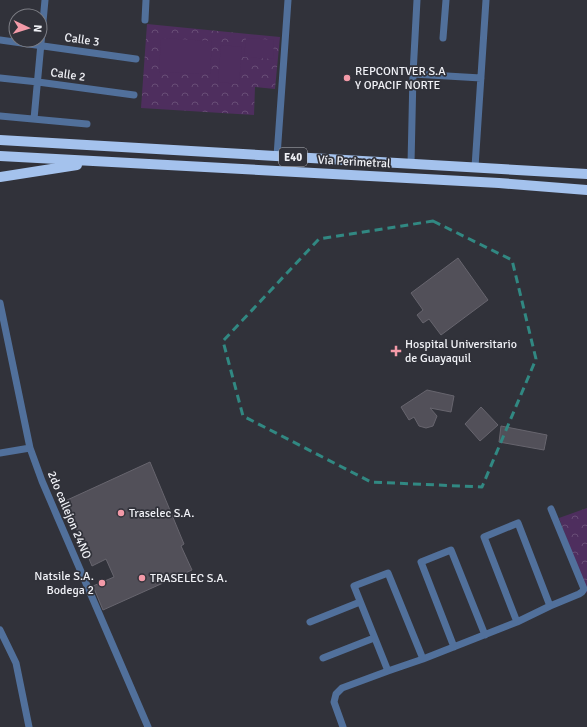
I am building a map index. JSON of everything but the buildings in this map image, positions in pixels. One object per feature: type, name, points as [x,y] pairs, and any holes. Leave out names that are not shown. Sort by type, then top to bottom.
[{"type":"highway","name":"Vía Perimetral","points":[[2,139],[587,174]]},
{"type":"highway","name":"Vía Perimetral","points":[[0,156],[499,183],[587,190]]},
{"type":"highway","points":[[0,177],[96,162]]},
{"type":"street","points":[[145,20],[146,0]]},
{"type":"street","points":[[276,156],[288,0]]},
{"type":"street","points":[[411,164],[413,74],[417,0]]},
{"type":"street","points":[[443,38],[446,0]]},
{"type":"street","points":[[475,167],[486,0]]},
{"type":"street","name":"Calle 3","points":[[48,46],[136,59]]},
{"type":"street","points":[[34,119],[41,48]]},
{"type":"street","points":[[413,74],[481,78]]},
{"type":"street","name":"Calle 2","points":[[0,78],[134,95]]},
{"type":"street","points":[[0,116],[87,124]]},
{"type":"street","name":"2do callejon 24NO","points":[[0,302],[30,448],[42,481],[148,727]]},
{"type":"street","points":[[0,453],[30,448]]},
{"type":"street","points":[[343,727],[334,702],[336,694],[342,688],[517,622],[582,592],[584,589],[551,509]]},
{"type":"street","points":[[517,622],[484,537],[518,523],[550,606]]},
{"type":"street","points":[[454,647],[421,562],[452,550],[484,635]]},
{"type":"street","points":[[388,671],[354,586],[388,572],[422,659]]},
{"type":"street","points":[[310,622],[360,602]]},
{"type":"street","points":[[0,630],[16,662],[29,727]]},
{"type":"street","points":[[323,658],[374,638]]},
{"type":"highlighted area","points":[[433,221],[512,260],[536,359],[482,487],[371,482],[243,416],[223,341],[319,239]]},
{"type":"green space","points":[[147,24],[280,37],[275,89],[255,87],[254,115],[141,108]]},
{"type":"green space","points":[[161,38],[212,41],[210,74],[159,72]]},
{"type":"green space","points":[[246,38],[274,40],[273,59],[244,57]]},
{"type":"green space","points":[[221,45],[242,47],[239,84],[218,82]]},
{"type":"green space","points":[[587,508],[587,594],[559,518]]},
{"type":"place","name":"REPCONTVER S.A Y OPACIF NORTE","points":[[347,78]]},
{"type":"place","name":"Hospital Universitario de Guayaquil","points":[[396,351]]},
{"type":"place","name":"Traselec S.A.","points":[[121,513]]},
{"type":"place","name":"TRASELEC S.A.","points":[[142,578]]},
{"type":"place","name":"Natsile S.A. Bodega 2","points":[[102,583]]}]
